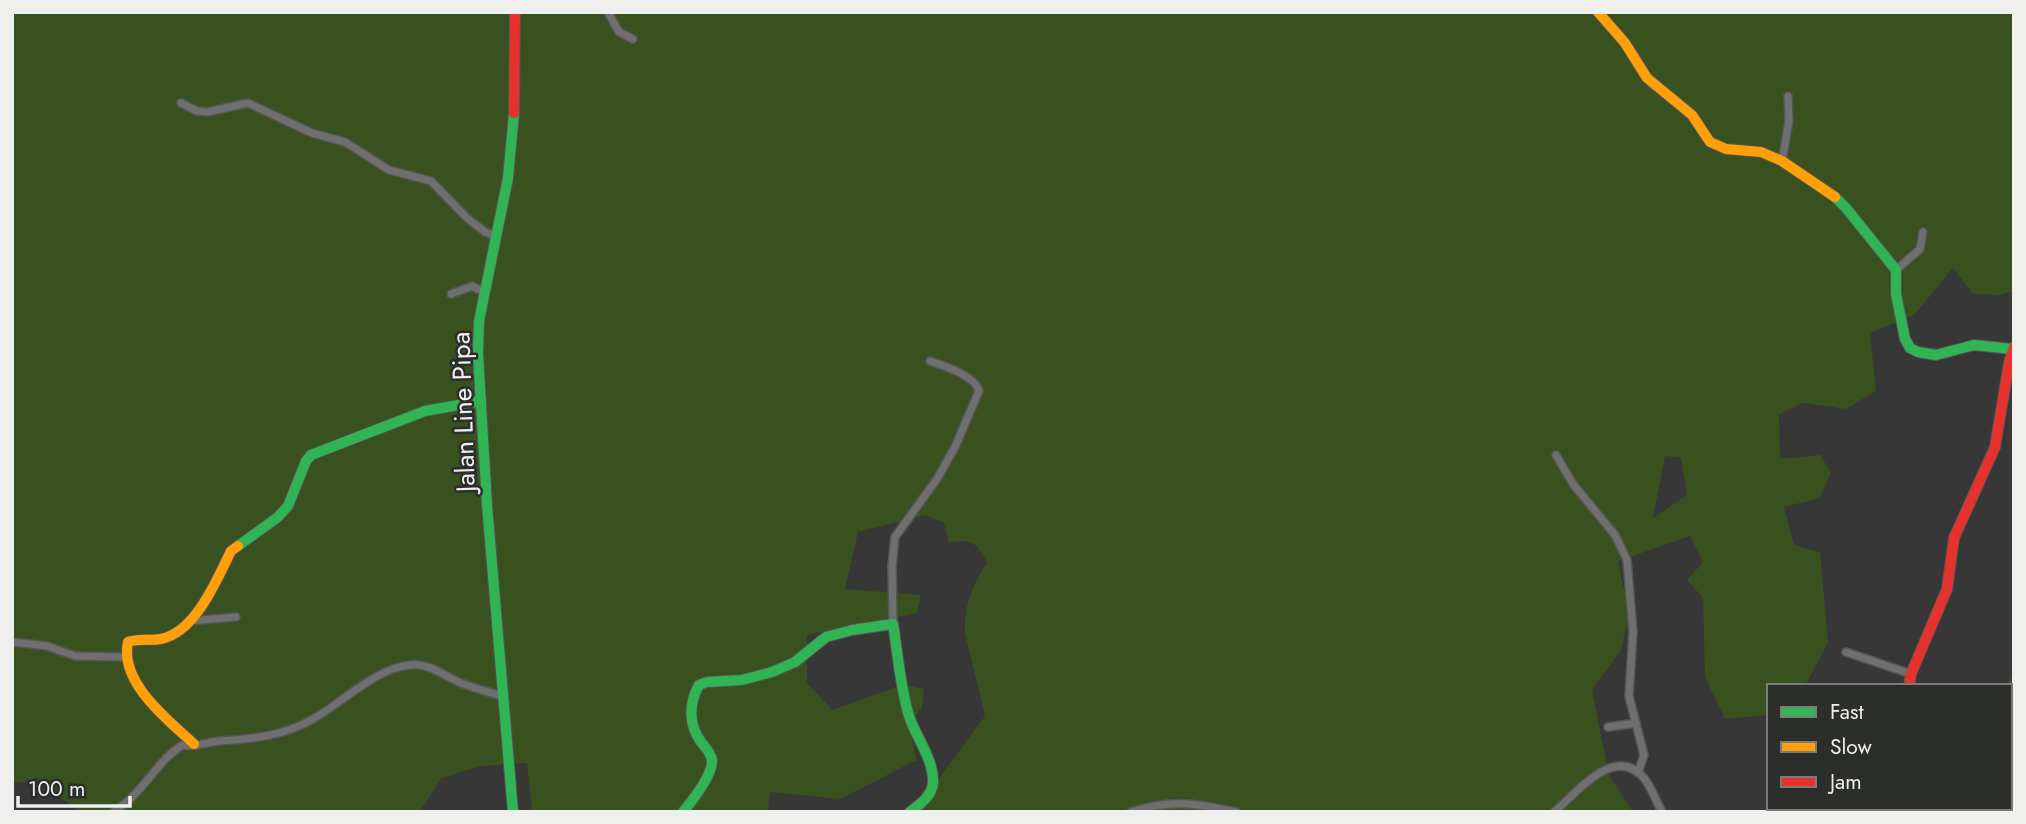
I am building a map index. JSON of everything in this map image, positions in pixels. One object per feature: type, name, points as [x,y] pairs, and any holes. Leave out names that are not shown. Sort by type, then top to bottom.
[{"type":"street","name":"Jalan Line Pipa","points":[[513,812],[502,696],[478,354],[479,321],[508,178],[514,128],[515,12]]},
{"type":"street","points":[[608,12],[619,32],[633,39]]},
{"type":"street","points":[[1598,12],[1625,43],[1647,78],[1692,115],[1710,142],[1726,149],[1768,154],[1831,193],[1846,208],[1896,270],[1896,294],[1905,339],[1910,348],[1936,355],[1974,345],[2013,348],[1995,447],[1954,538],[1947,589],[1911,674],[1909,684]]},
{"type":"street","points":[[1782,161],[1789,121],[1788,96]]},
{"type":"street","points":[[181,103],[197,111],[207,112],[244,103],[251,104],[312,133],[345,142],[389,170],[431,181],[467,218],[485,232],[496,236]]},
{"type":"street","points":[[1896,270],[1919,250],[1923,232]]},
{"type":"street","points":[[451,294],[472,286],[484,292]]},
{"type":"street","points":[[910,812],[931,792],[933,779],[907,712],[893,624],[892,566],[895,537],[937,479],[955,447],[979,391],[975,382],[946,366],[930,361]]},
{"type":"street","points":[[194,744],[149,701],[130,671],[125,648],[130,641],[161,639],[173,634],[189,621],[209,596],[231,551],[278,517],[288,506],[311,455],[425,411],[481,401]]},
{"type":"street","points":[[1556,455],[1573,484],[1615,535],[1627,560],[1633,632],[1629,696],[1644,755],[1638,773]]},
{"type":"street","points":[[189,621],[236,617]]},
{"type":"street","points":[[683,812],[712,764],[710,754],[694,731],[692,721],[699,685],[743,680],[772,672],[795,662],[826,638],[852,630],[893,624]]},
{"type":"street","points":[[12,642],[47,646],[75,656],[126,657]]},
{"type":"street","points":[[1846,652],[1911,674]]},
{"type":"street","points":[[113,812],[125,804],[182,745],[256,738],[284,732],[314,719],[383,674],[409,665],[426,666],[461,683],[502,696]]},
{"type":"street","points":[[1608,726],[1636,723]]},
{"type":"street","points":[[1553,812],[1591,777],[1620,767],[1638,773],[1648,785],[1662,812]]},
{"type":"street","points":[[1131,812],[1174,802],[1236,812]]},
{"type":"green space","points":[[12,12],[2014,12],[2014,291],[1999,295],[1973,294],[1953,268],[1914,315],[1870,333],[1876,391],[1846,409],[1803,403],[1779,414],[1780,459],[1820,455],[1831,472],[1820,498],[1784,507],[1794,545],[1820,552],[1828,642],[1806,684],[1767,684],[1767,715],[1725,719],[1705,677],[1703,598],[1687,580],[1703,562],[1690,536],[1618,561],[1629,613],[1621,650],[1592,690],[1609,775],[1633,812],[914,812],[985,716],[965,624],[970,596],[987,563],[981,551],[973,544],[963,541],[949,543],[944,523],[925,515],[858,532],[845,589],[921,595],[917,613],[807,635],[807,683],[832,710],[902,685],[924,689],[922,707],[909,726],[917,760],[840,799],[770,792],[768,812],[532,812],[527,763],[481,766],[442,778],[419,812],[80,812],[37,780],[12,783]],"holes":[[[1665,456],[1681,458],[1687,495],[1653,518]]]},
{"type":"green space","points":[[2014,678],[2014,812],[1932,812],[2012,810],[2012,684],[2007,684]]},
{"type":"traffic: fast","points":[[513,812],[487,505],[478,354],[479,321],[508,178],[514,113]]},
{"type":"traffic: fast","points":[[1835,197],[1896,270],[1896,294],[1905,339],[1910,348],[1936,355],[1974,345],[2012,349]]},
{"type":"traffic: fast","points":[[238,546],[278,517],[288,506],[311,455],[425,411],[481,401]]},
{"type":"traffic: fast","points":[[683,812],[709,773],[712,760],[692,721],[693,699],[699,685],[742,680],[772,672],[795,662],[826,637],[893,624],[906,705],[933,774],[930,792],[910,812]]},
{"type":"traffic: slow","points":[[1598,12],[1625,43],[1647,78],[1692,115],[1710,142],[1726,149],[1761,152],[1782,161],[1835,197]]},
{"type":"traffic: slow","points":[[194,744],[159,711],[138,685],[127,657],[128,642],[161,639],[185,626],[204,603],[231,551],[238,546]]},
{"type":"traffic: jam","points":[[514,113],[515,12]]},
{"type":"traffic: jam","points":[[1909,684],[1911,674],[1947,589],[1954,538],[1995,447],[2014,347]]}]
